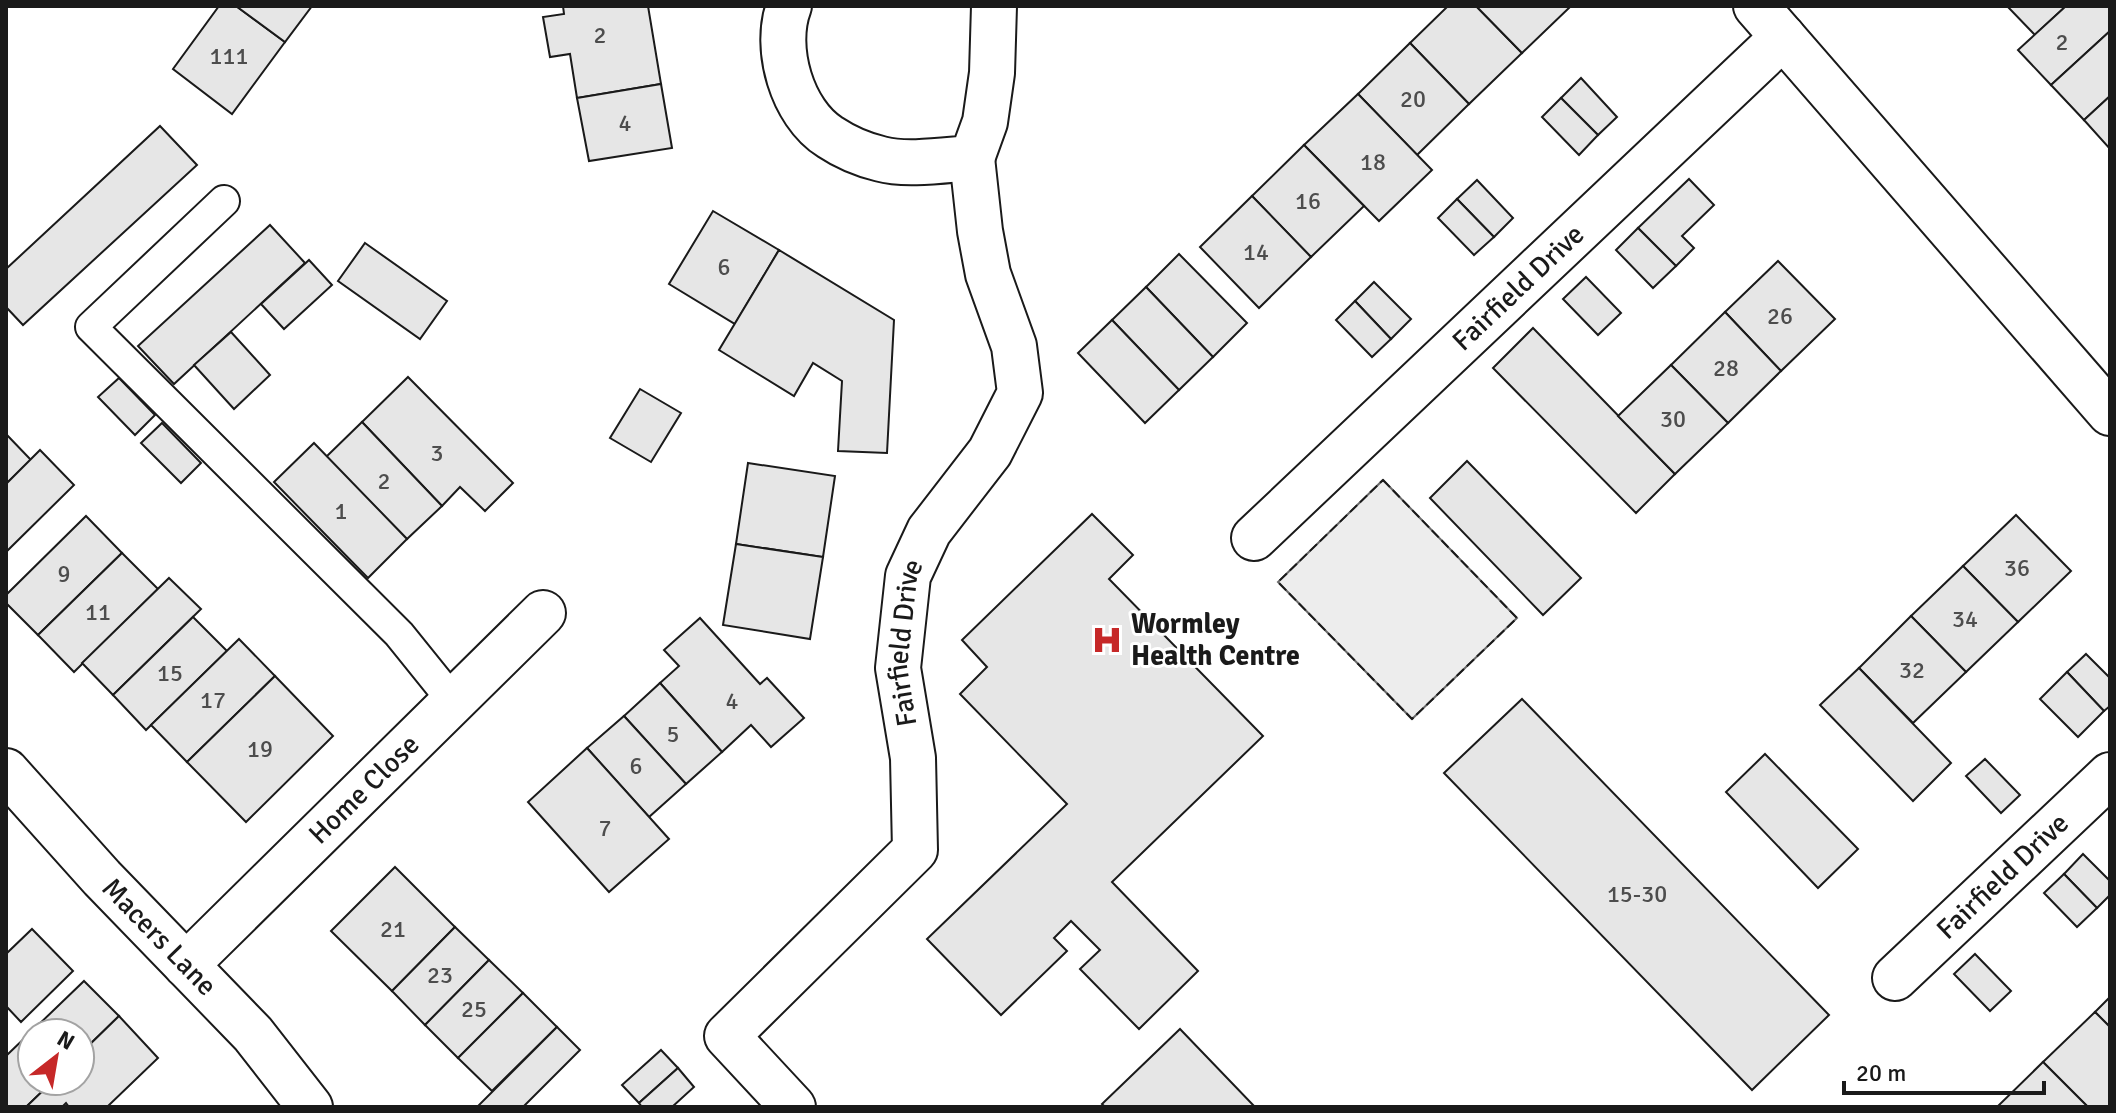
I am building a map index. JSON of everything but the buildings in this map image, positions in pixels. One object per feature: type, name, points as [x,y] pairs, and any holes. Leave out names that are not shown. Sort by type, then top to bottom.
[{"type":"street","points":[[789,6],[783,49],[790,84],[804,109],[828,136],[883,160],[972,158]]},
{"type":"street","name":"Fairfield Drive","points":[[793,1107],[727,1036],[915,850],[913,758],[898,668],[908,576],[929,531],[990,452],[1020,393],[1014,346],[988,274],[972,158],[985,122],[992,73],[994,6]]},
{"type":"street","name":"Fairfield Drive","points":[[1254,538],[1770,21],[2110,413]]},
{"type":"street","name":"Home Close","points":[[186,965],[543,613]]},
{"type":"street","name":"Macers Lane","points":[[6,771],[102,878],[253,1034],[310,1107]]},
{"type":"street","name":"Fairfield Drive","points":[[1895,978],[2110,775]]},
{"type":"lane","points":[[224,201],[91,327],[399,634],[453,701]]},
{"type":"shaded area","points":[[1383,480],[1517,618],[1412,719],[1278,582]]},
{"type":"fence","points":[[1383,480],[1517,618],[1412,719],[1278,582],[1383,480]]},
{"type":"place","name":"Wormley Health Centre","points":[[1107,640]]}]
